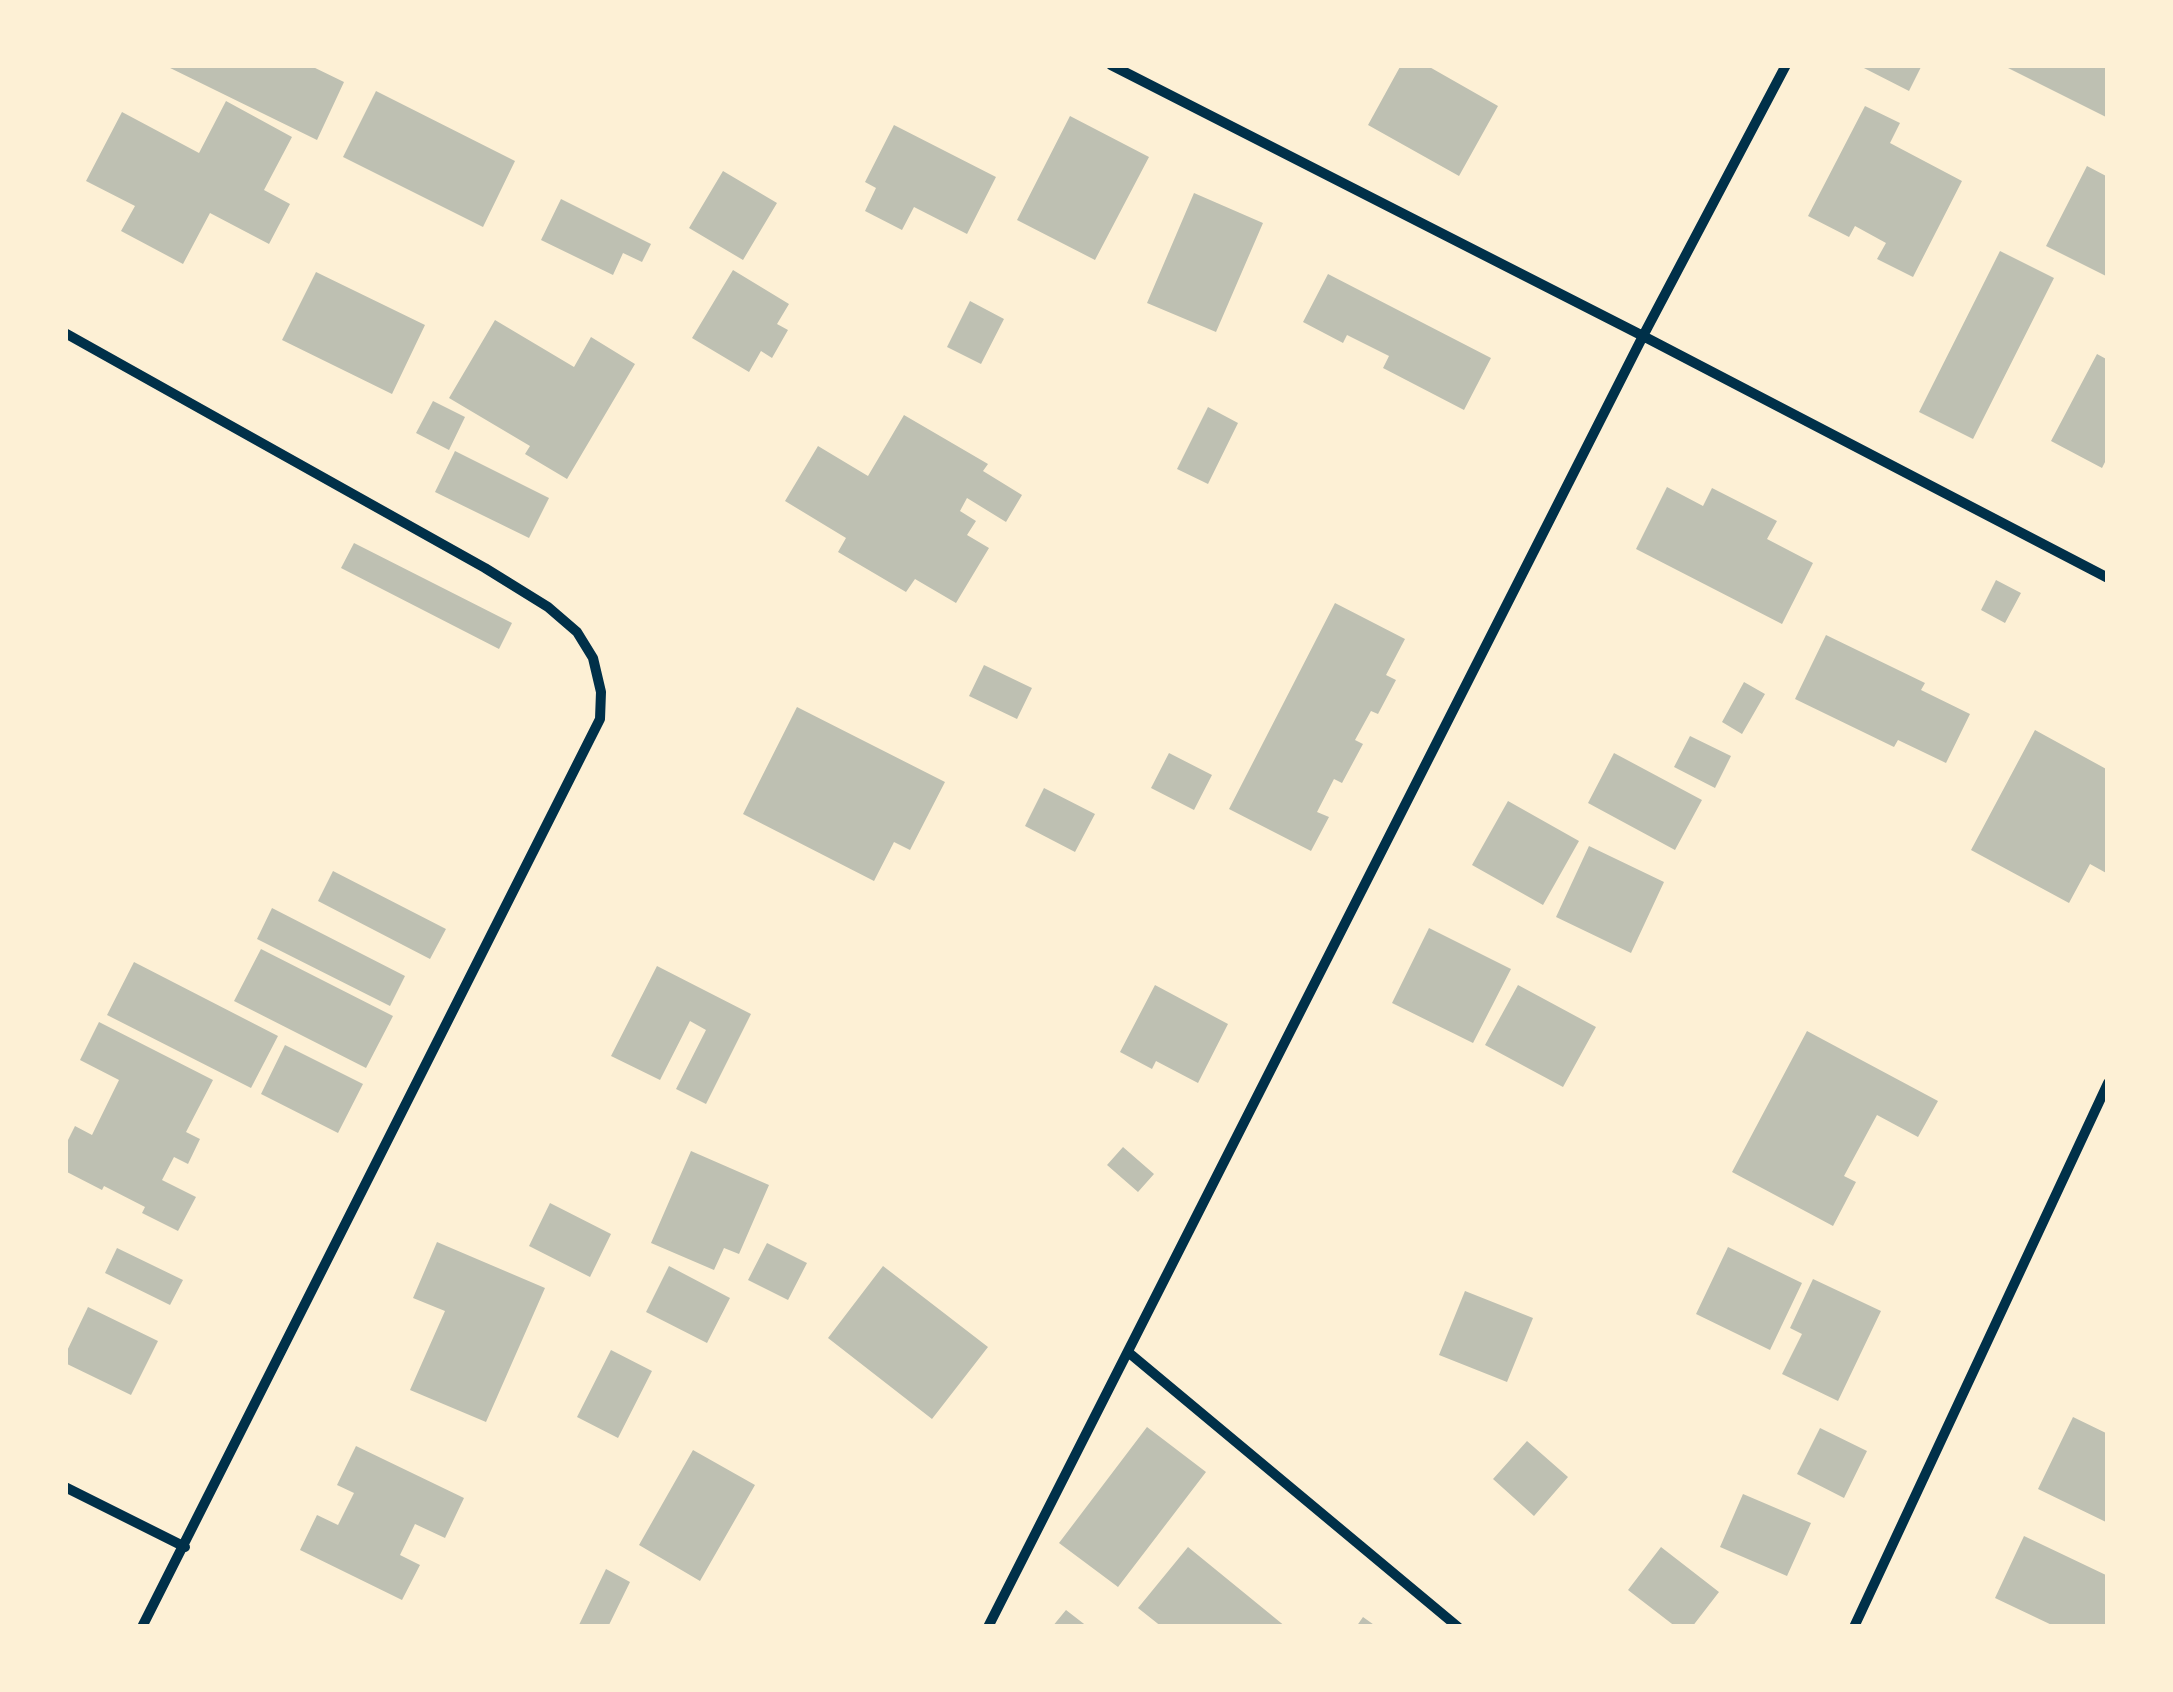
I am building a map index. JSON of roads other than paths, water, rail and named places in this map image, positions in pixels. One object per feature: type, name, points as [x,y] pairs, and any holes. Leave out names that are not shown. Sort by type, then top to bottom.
[{"type":"street","points":[[1112,65],[2108,578]]},
{"type":"street","points":[[988,1627],[1643,336],[1786,65]]},
{"type":"street","points":[[65,333],[548,607],[577,632],[593,658],[601,692],[600,719],[142,1627]]},
{"type":"street","points":[[1854,1627],[2108,1082]]},
{"type":"street","points":[[1128,1352],[1458,1627]]},
{"type":"street","points":[[65,1486],[184,1547]]}]
